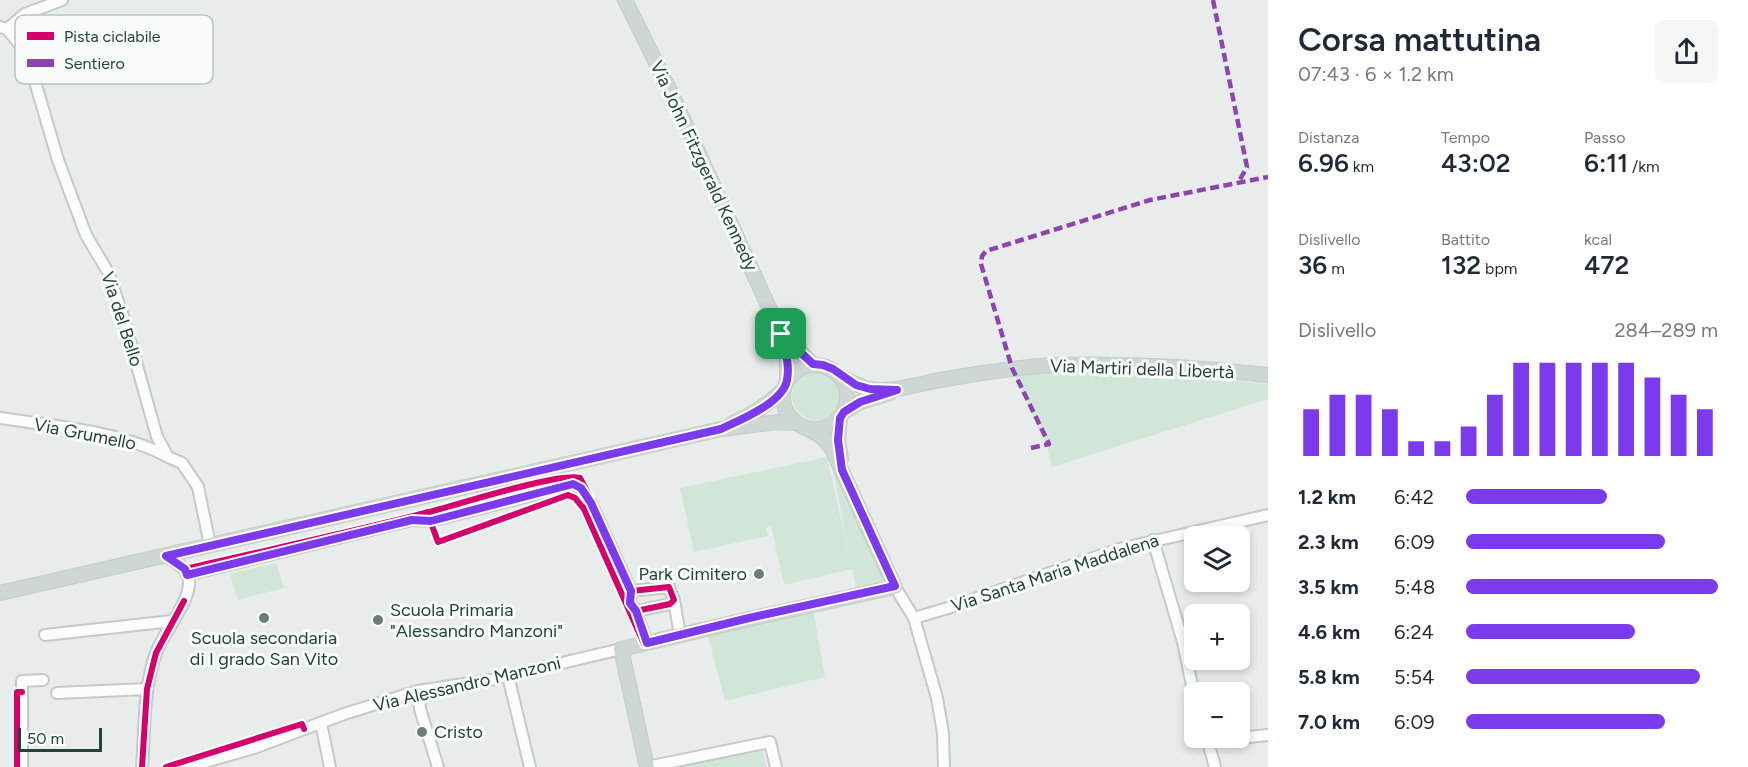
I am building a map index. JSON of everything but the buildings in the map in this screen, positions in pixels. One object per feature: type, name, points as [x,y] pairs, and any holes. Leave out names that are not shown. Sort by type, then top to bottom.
[{"type":"main road","name":"Via John Fitzgerald Kennedy","points":[[625,0],[675,101],[781,334],[787,356],[785,385]]},
{"type":"main road","name":"Via John Fitzgerald Kennedy","points":[[781,334],[813,364]]},
{"type":"main road","points":[[721,429],[750,416],[773,400],[798,369],[813,364],[823,365],[833,369],[840,376],[848,395],[838,440],[842,470]]},
{"type":"main road","name":"Via Martiri della Libertà","points":[[840,376],[856,385],[870,389],[897,390],[943,379],[1012,368],[1052,366],[1162,366],[1268,375]]},
{"type":"main road","points":[[785,385],[784,407],[801,426],[818,433],[828,443],[895,586]]},
{"type":"main road","points":[[0,593],[721,429],[778,422],[819,429],[830,426],[860,402],[897,390]]},
{"type":"main road","name":"Via Alessandro Manzoni","points":[[621,650],[895,586]]},
{"type":"main road","points":[[621,650],[647,767]]},
{"type":"street","points":[[24,15],[62,0]]},
{"type":"street","name":"Via del Bello","points":[[4,28],[15,40]]},
{"type":"street","name":"Via del Bello","points":[[36,84],[58,160],[86,235],[108,272],[123,316],[157,437],[168,457],[182,463],[198,487],[210,545]]},
{"type":"street","name":"Via Grumello","points":[[0,418],[126,440],[155,449],[168,457]]},
{"type":"street","points":[[187,575],[412,520],[431,521],[573,484],[581,488],[591,503],[631,591],[630,603],[636,611],[647,643]]},
{"type":"street","name":"Via Santa Maria Maddalena","points":[[914,618],[1088,559],[1153,540],[1268,515]]},
{"type":"street","points":[[1153,540],[1183,642],[1191,682]]},
{"type":"street","points":[[142,767],[147,689],[156,652],[184,602],[189,582],[185,569],[166,556]]},
{"type":"street","points":[[895,586],[914,618],[937,698],[943,733],[944,767]]},
{"type":"street","points":[[631,591],[669,587],[681,635]]},
{"type":"street","points":[[636,611],[670,604],[674,600]]},
{"type":"street","points":[[45,634],[172,621]]},
{"type":"street","name":"Via Alessandro Manzoni","points":[[188,767],[254,748],[344,714],[418,691],[471,684],[621,650]]},
{"type":"street","points":[[508,676],[530,767]]},
{"type":"street","points":[[22,767],[22,681],[43,680]]},
{"type":"street","points":[[57,693],[147,689]]},
{"type":"street","points":[[418,691],[420,709],[438,767]]},
{"type":"street","points":[[321,723],[330,767]]},
{"type":"street","points":[[1250,737],[1268,735]]},
{"type":"street","points":[[647,767],[770,742],[776,767]]},
{"type":"street","points":[[1210,748],[1215,767]]},
{"type":"green space","points":[[1093,369],[1268,384],[1268,399],[1052,467],[1046,442],[1014,374]]},
{"type":"green space","points":[[811,372],[821,372],[833,379],[840,391],[840,401],[833,413],[821,420],[811,420],[796,409],[792,401],[792,391],[803,376]]},
{"type":"green space","points":[[827,457],[848,550],[831,458],[885,576],[877,586],[857,591],[852,569],[784,585],[771,526],[766,528],[768,536],[694,552],[680,488]]},
{"type":"green space","points":[[276,563],[284,588],[238,600],[230,574]]},
{"type":"green space","points":[[813,609],[825,677],[725,701],[707,633]]},
{"type":"green space","points":[[762,747],[767,767],[676,767]]},
{"type":"marked path","points":[[1213,0],[1247,167],[1238,183]]},
{"type":"marked path","points":[[1031,448],[1049,444],[1012,368],[981,264],[982,256],[986,251],[1150,200],[1268,177]]},
{"type":"cycle path","points":[[185,569],[399,520],[530,484],[569,477],[580,478],[591,503],[584,509],[644,644]]},
{"type":"cycle path","points":[[427,512],[438,542],[568,495],[575,498],[584,509]]},
{"type":"cycle path","points":[[631,591],[669,587],[674,600],[670,604],[636,611]]},
{"type":"cycle path","points":[[142,767],[147,689],[156,653],[184,601]]},
{"type":"cycle path","points":[[17,767],[17,692],[22,692]]},
{"type":"cycle path","points":[[166,767],[302,724],[304,729]]},
{"type":"place","name":"Park Cimitero","points":[[759,574]]},
{"type":"place","name":"Scuola secondaria di I grado San Vito","points":[[264,618]]},
{"type":"place","name":"Scuola Primaria \"Alessandro Manzoni\"","points":[[378,620]]},
{"type":"place","name":"Cristo","points":[[422,732]]},
{"type":"route","points":[[781,334],[813,364],[833,369],[856,385],[870,389],[897,390],[860,402],[844,412],[840,418],[838,440],[842,470],[895,586],[647,643],[636,611],[630,603],[631,591],[591,503],[581,488],[573,484],[431,521],[412,520],[187,575],[185,569],[166,556],[721,429],[750,416],[773,400],[784,388],[787,381],[787,356],[781,334]]}]
